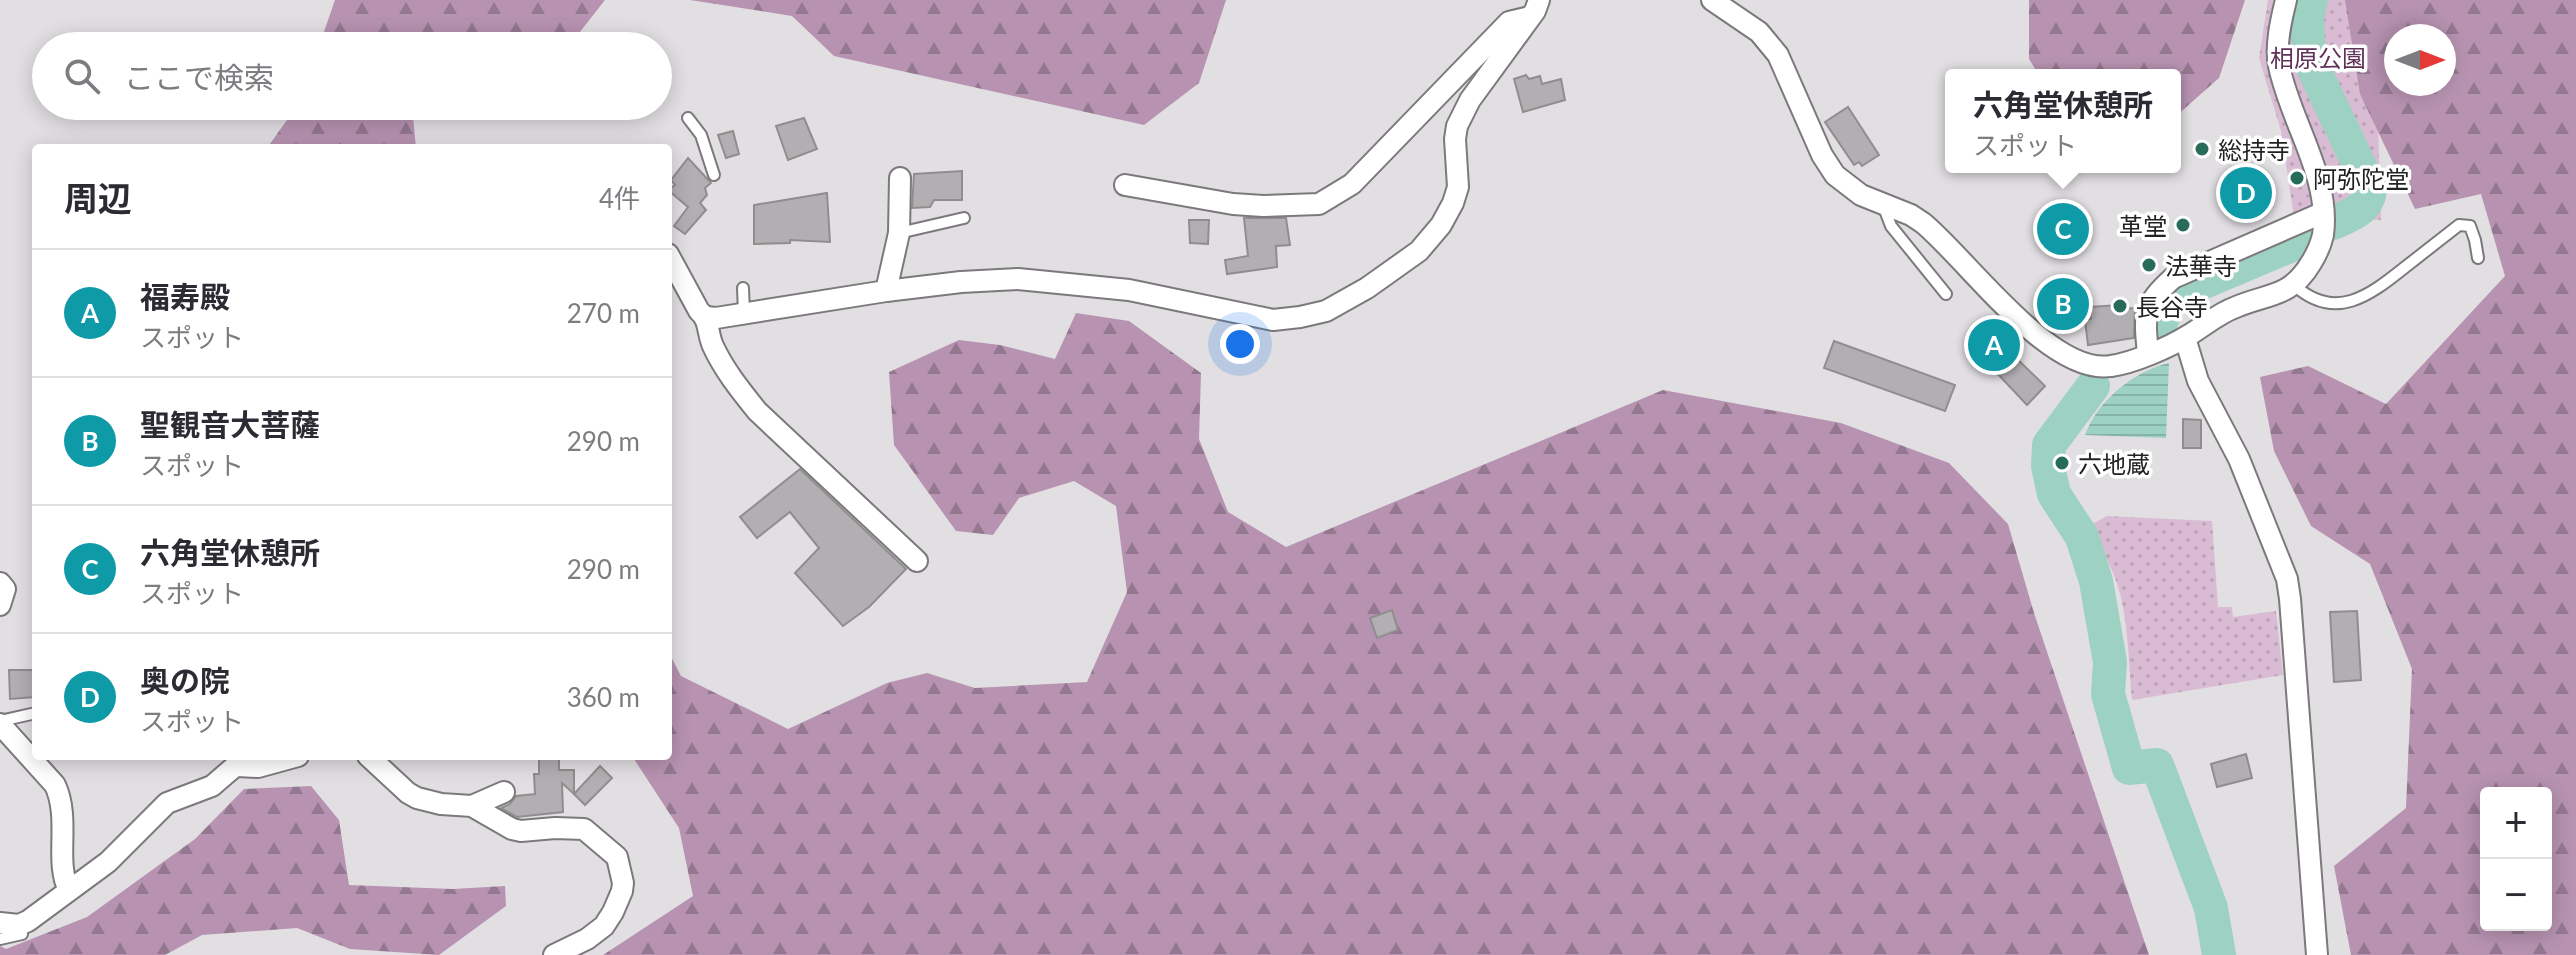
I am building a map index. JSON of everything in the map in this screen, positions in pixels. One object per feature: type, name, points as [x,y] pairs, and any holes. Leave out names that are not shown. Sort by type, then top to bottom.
[{"type":"street","points":[[1712,0],[1759,32],[1778,55],[1822,155],[1835,175],[1861,195],[1911,215],[1933,231],[2023,324],[2065,355],[2086,364],[2110,366],[2185,338],[2228,310],[2275,295],[2294,285],[2314,258],[2323,236],[2316,175],[2278,63],[2286,0]]},
{"type":"street","points":[[1125,185],[1233,204],[1319,204],[1352,184],[1509,22],[1534,9]]},
{"type":"street","points":[[672,261],[699,311],[706,317],[716,318],[886,291],[1018,279],[1129,290],[1273,320],[1326,311],[1367,288],[1419,251],[1441,225],[1458,187],[1457,126],[1470,100],[1534,9]]},
{"type":"street","points":[[886,291],[899,233],[900,178]]},
{"type":"street","points":[[2148,354],[2146,311],[2154,295],[2173,278],[2322,213]]},
{"type":"street","points":[[706,317],[712,344],[734,383],[757,411],[917,561]]},
{"type":"street","points":[[2185,338],[2198,381],[2239,459],[2287,579],[2317,955]]},
{"type":"street","points":[[0,583],[5,589],[0,605]]},
{"type":"street","points":[[0,722],[32,759]]},
{"type":"street","points":[[33,760],[55,785],[60,797],[64,876],[69,890]]},
{"type":"street","points":[[0,923],[19,925],[28,921],[108,862],[167,803],[212,786],[242,761],[258,767],[283,760]]},
{"type":"street","points":[[372,760],[417,798],[441,804],[472,806],[504,792]]},
{"type":"street","points":[[472,806],[521,831],[584,829],[620,861],[622,891],[604,926],[587,939],[554,955]]},
{"type":"lane","points":[[688,118],[701,135],[714,175]]},
{"type":"lane","points":[[1883,205],[1891,226],[1946,294]]},
{"type":"lane","points":[[899,233],[964,218]]},
{"type":"lane","points":[[2294,285],[2317,301],[2356,301],[2376,290],[2459,225],[2470,226],[2478,258]]},
{"type":"lane","points":[[743,288],[744,314]]},
{"type":"lane","points":[[1995,325],[2023,324]]},
{"type":"lane","points":[[0,722],[32,714]]},
{"type":"lane","points":[[0,939],[22,934]]},
{"type":"green space","points":[[335,0],[605,0],[580,32],[324,32]]},
{"type":"green space","points":[[690,0],[1226,0],[1199,83],[1144,125],[834,56],[792,16]]},
{"type":"green space","points":[[2029,0],[2245,0],[2219,78],[2181,112],[2181,69],[2035,69],[2029,59]]},
{"type":"green space","name":"相原公園","points":[[2268,0],[2374,0],[2381,220],[2294,217],[2281,131],[2259,58]]},
{"type":"green space","points":[[2345,0],[2576,0],[2576,955],[2351,955],[2334,866],[2406,808],[2412,669],[2370,564],[2311,526],[2274,451],[2260,377],[2308,366],[2386,404],[2505,276],[2481,194],[2415,209],[2360,94]]},
{"type":"green space","points":[[287,120],[413,120],[416,144],[270,144]]},
{"type":"green space","points":[[1076,313],[1129,321],[1201,373],[1199,439],[1228,512],[1286,547],[1663,390],[1841,423],[1949,463],[2008,524],[2034,613],[2149,955],[603,955],[693,896],[679,828],[635,760],[672,760],[672,659],[681,676],[788,729],[887,683],[927,673],[975,688],[1087,682],[1127,592],[1116,506],[1074,481],[1019,498],[993,535],[956,531],[894,445],[889,372],[959,340],[1000,345],[1055,359]]},
{"type":"green space","points":[[2107,516],[2212,521],[2218,607],[2232,607],[2233,617],[2276,611],[2283,675],[2132,700],[2123,605],[2092,524]]},
{"type":"green space","points":[[311,786],[339,820],[349,885],[453,889],[505,886],[506,906],[439,955],[350,949],[297,928],[202,935],[165,955],[0,955],[0,946],[6,949],[87,917],[195,839],[244,789]]},
{"type":"shaded area","points":[[2169,363],[2166,438],[2085,435],[2098,411],[2118,389],[2143,373]]},
{"type":"building","points":[[1526,75],[1529,79],[1540,76],[1542,84],[1561,79],[1565,100],[1523,112],[1514,79]]},
{"type":"building","points":[[1848,107],[1879,155],[1862,166],[1859,162],[1854,165],[1825,122]]},
{"type":"building","points":[[804,118],[817,149],[788,160],[776,126]]},
{"type":"building","points":[[733,131],[739,154],[726,158],[718,135]]},
{"type":"building","points":[[688,158],[711,183],[705,188],[707,195],[700,203],[706,210],[685,234],[674,226],[688,207],[672,193],[675,185],[672,179]]},
{"type":"building","points":[[962,171],[962,200],[934,200],[930,207],[912,208],[914,174]]},
{"type":"building","points":[[827,193],[830,242],[790,240],[790,243],[754,244],[754,205]]},
{"type":"building","points":[[1244,218],[1286,218],[1290,245],[1276,246],[1277,267],[1227,274],[1225,260],[1248,256]]},
{"type":"building","points":[[1189,220],[1209,220],[1208,244],[1190,243]]},
{"type":"building","points":[[2119,305],[2119,309],[2135,308],[2134,338],[2088,345],[2085,320],[2091,319],[2090,307]]},
{"type":"building","points":[[1980,330],[2009,332],[2008,350],[2045,386],[2027,405],[1979,354]]},
{"type":"building","points":[[1834,341],[1955,385],[1945,411],[1824,368]]},
{"type":"building","points":[[2183,419],[2201,420],[2201,448],[2183,448]]},
{"type":"building","points":[[800,469],[906,569],[869,607],[843,626],[795,573],[819,548],[790,512],[757,538],[740,517]]},
{"type":"building","points":[[1392,610],[1398,630],[1377,638],[1370,618]]},
{"type":"building","points":[[2357,611],[2361,680],[2334,682],[2330,612]]},
{"type":"building","points":[[9,670],[32,670],[32,697],[10,699]]},
{"type":"building","points":[[2246,754],[2252,778],[2217,787],[2211,764]]},
{"type":"building","points":[[539,760],[559,760],[559,770],[574,770],[574,794],[562,783],[563,812],[517,817],[501,808],[510,804],[516,796],[535,794],[534,774],[539,774]]},
{"type":"building","points":[[600,766],[612,778],[585,805],[574,794]]},
{"type":"waterway","points":[[2311,0],[2307,17],[2309,59],[2370,188],[2362,207],[2333,223]]},
{"type":"waterway","points":[[2155,335],[2173,295],[2299,242]]},
{"type":"waterway","points":[[2093,386],[2049,445],[2048,466],[2054,494],[2082,537],[2096,581],[2110,662],[2108,694],[2129,768],[2157,765],[2211,908],[2219,955]]},
{"type":"place","name":"総持寺","points":[[2202,149]]},
{"type":"place","name":"阿弥陀堂","points":[[2297,178]]},
{"type":"place","name":"奥の院","points":[[2246,193]]},
{"type":"place","name":"革堂","points":[[2183,225]]},
{"type":"place","name":"六角堂休憩所","points":[[2063,229]]},
{"type":"place","name":"法華寺","points":[[2149,265]]},
{"type":"place","name":"聖観音大菩薩","points":[[2063,304]]},
{"type":"place","name":"長谷寺","points":[[2120,306]]},
{"type":"place","name":"福寿殿","points":[[1994,345]]},
{"type":"place","name":"六地蔵","points":[[2062,463]]}]
